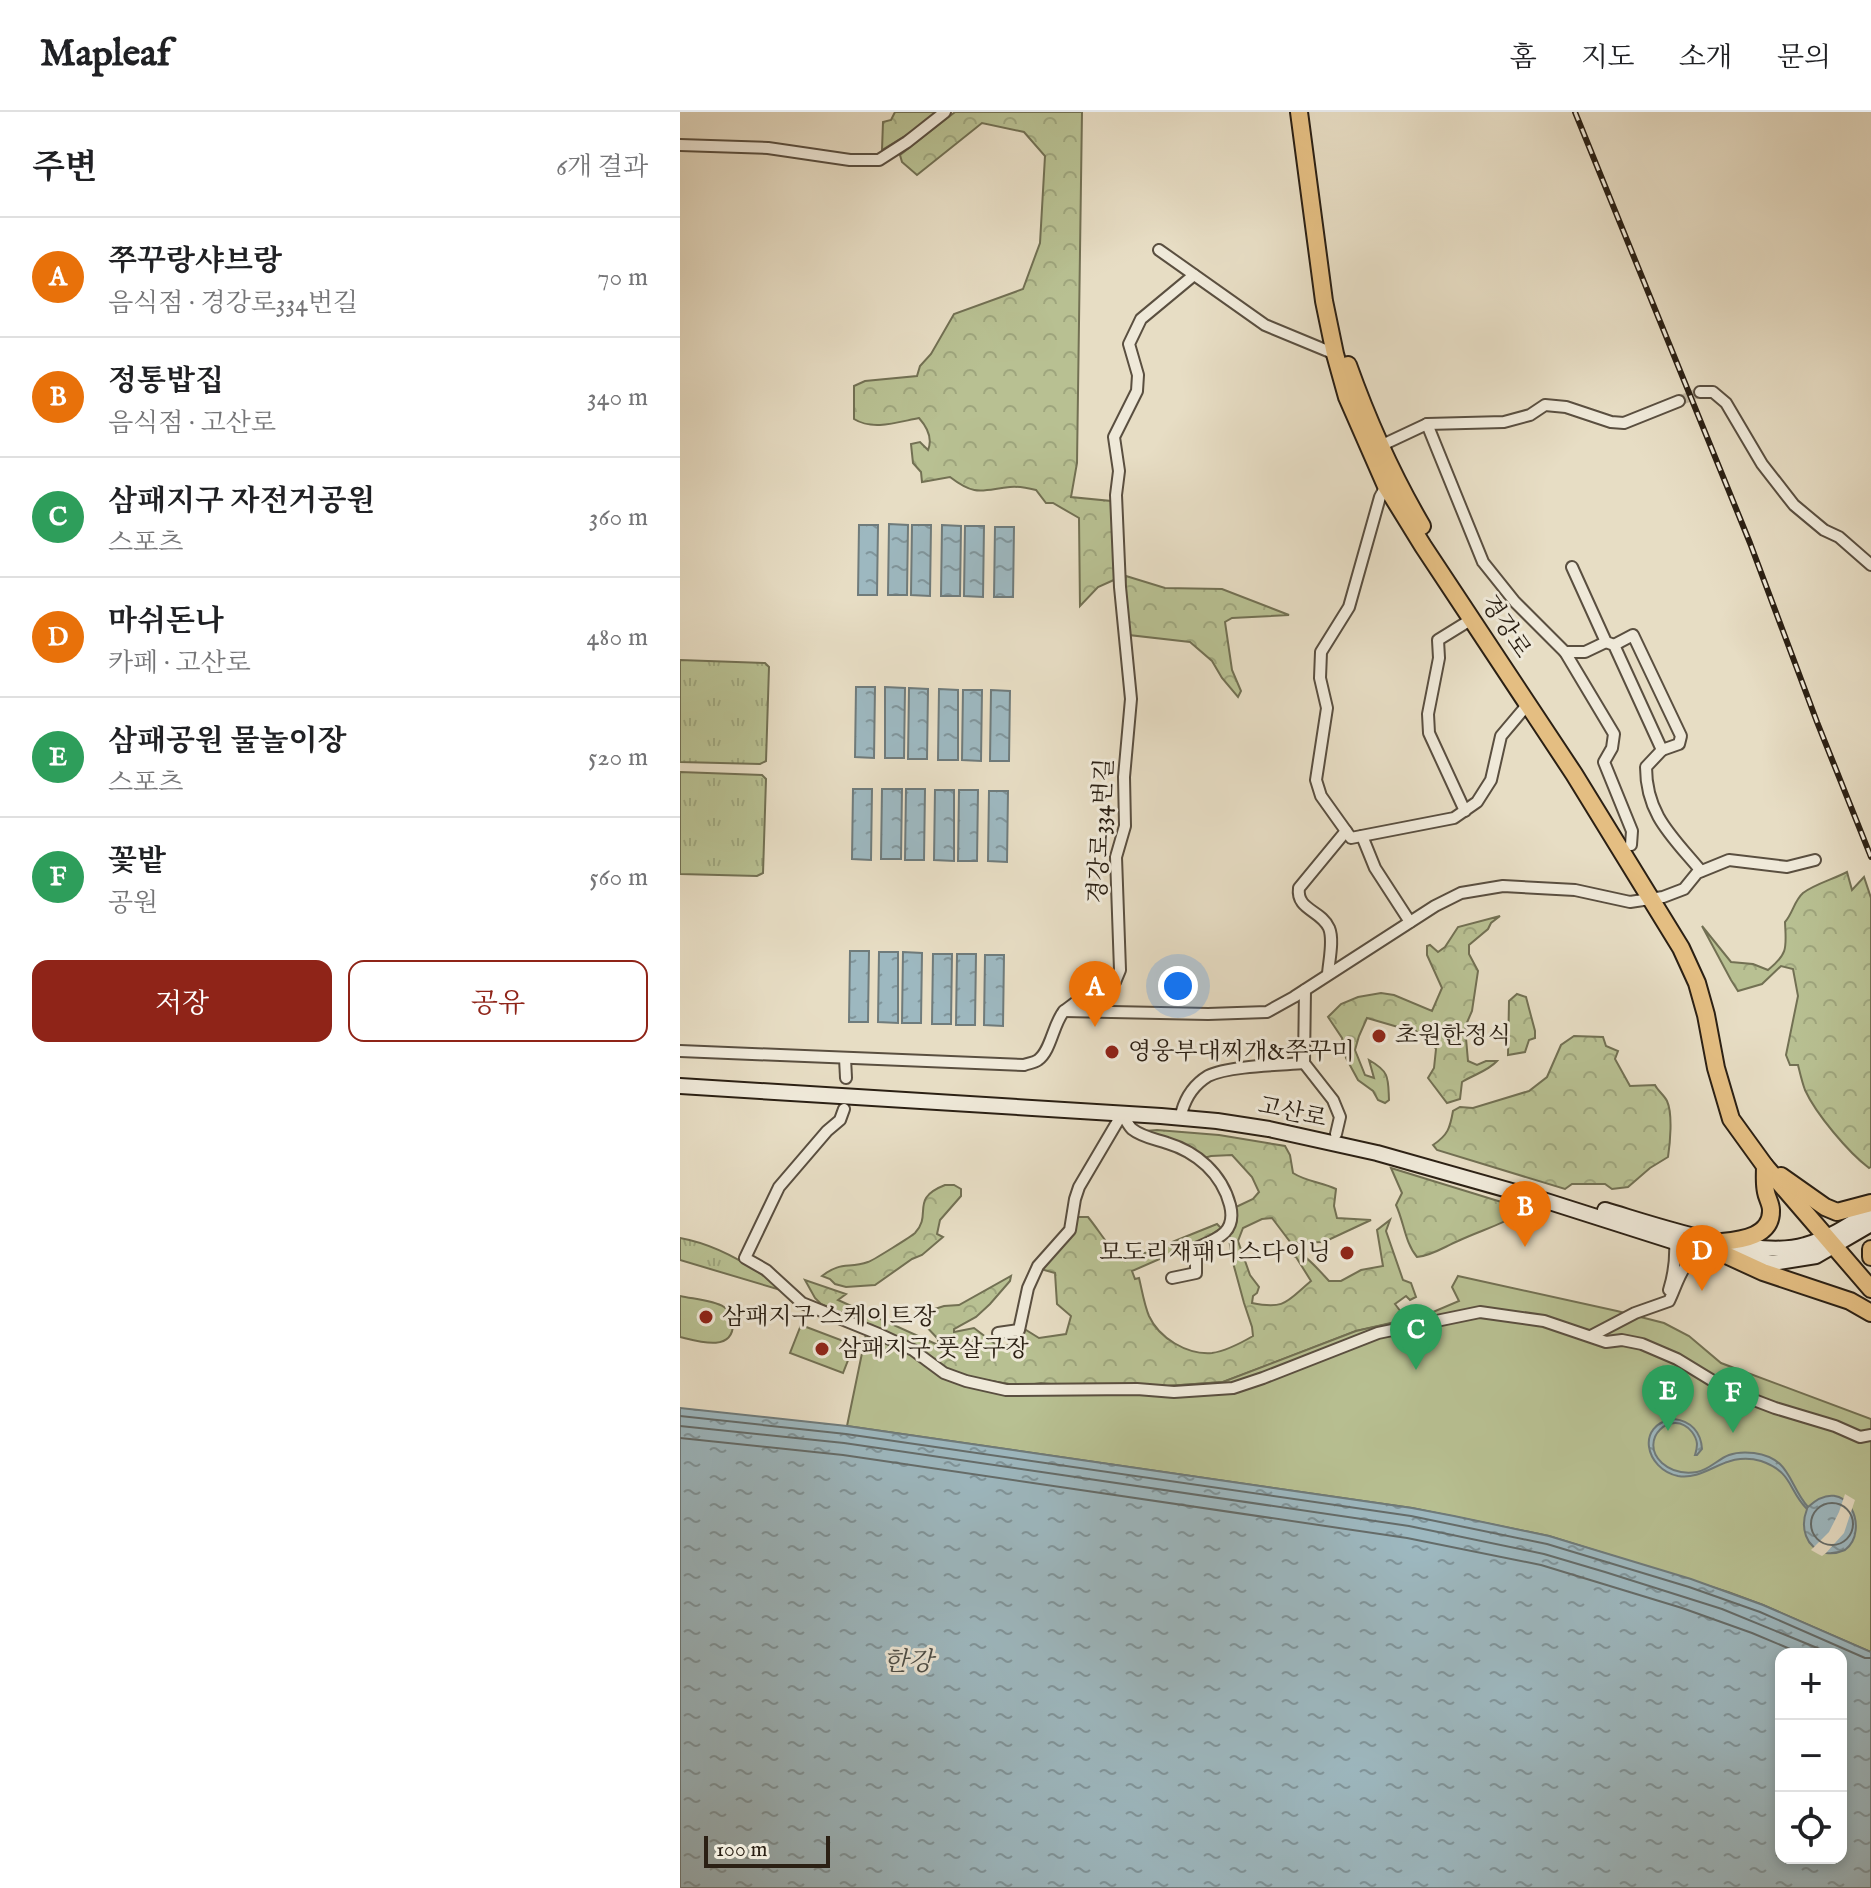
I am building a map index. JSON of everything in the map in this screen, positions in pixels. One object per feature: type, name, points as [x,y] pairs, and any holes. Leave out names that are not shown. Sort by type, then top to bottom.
[{"type":"main road","name":"경강로","points":[[1299,112],[1324,301],[1347,397],[1375,449],[1455,579],[1631,845],[1658,898]]},
{"type":"main road","name":"경강로","points":[[1307,112],[1335,313],[1346,359],[1386,486],[1700,965],[1712,996],[1725,1064],[1746,1140],[1871,1289]]},
{"type":"main road","points":[[1724,1249],[1759,1233],[1768,1224],[1771,1210],[1765,1191],[1765,1166]]},
{"type":"main road","points":[[1765,1166],[1837,1212],[1871,1203]]},
{"type":"main road","points":[[1724,1249],[1763,1272],[1850,1301],[1871,1313]]},
{"type":"main road","points":[[1871,1249],[1871,1257]]},
{"type":"street","points":[[680,145],[768,148],[850,160],[879,160],[945,112]]},
{"type":"street","points":[[1159,250],[1265,325],[1335,354]]},
{"type":"street","name":"경강로334번길","points":[[1064,1011],[1084,996],[1115,982],[1120,970],[1116,857],[1125,826],[1124,777],[1131,699],[1120,587],[1116,495],[1119,471],[1114,437],[1137,391],[1138,375],[1129,344],[1141,319],[1194,275]]},
{"type":"street","points":[[1700,392],[1713,392],[1726,403],[1762,464],[1794,505],[1824,530],[1839,537],[1871,565]]},
{"type":"street","points":[[1375,449],[1427,424],[1504,422],[1530,415],[1545,405],[1566,407],[1611,422],[1624,423],[1679,401]]},
{"type":"street","points":[[1427,424],[1483,562],[1515,602],[1565,652],[1614,734],[1612,748],[1604,762],[1632,831],[1631,845]]},
{"type":"street","points":[[1386,486],[1380,497],[1349,607],[1321,652],[1320,678],[1327,708],[1316,780],[1321,796],[1351,838],[1454,818],[1477,802],[1491,780],[1501,736],[1528,704]]},
{"type":"street","points":[[1572,567],[1662,750]]},
{"type":"street","points":[[1465,811],[1429,733],[1428,714],[1439,658],[1438,640],[1472,619]]},
{"type":"street","points":[[1565,652],[1585,652],[1633,635],[1681,736],[1679,744],[1662,750],[1646,767],[1653,808],[1660,822],[1701,871]]},
{"type":"street","points":[[1328,974],[1331,931],[1325,921],[1303,905],[1298,896],[1299,888],[1346,831]]},
{"type":"street","points":[[1362,836],[1375,868],[1410,922]]},
{"type":"street","points":[[680,1051],[1024,1065],[1040,1059],[1064,1011],[1267,1012],[1461,893],[1503,886],[1575,890],[1630,902],[1658,898],[1684,889],[1697,873],[1729,860],[1787,867],[1815,860]]},
{"type":"street","points":[[1305,990],[1304,1063],[1333,1100],[1340,1117],[1336,1134]]},
{"type":"street","points":[[845,1058],[846,1078]]},
{"type":"street","points":[[1182,1111],[1186,1096],[1209,1076],[1245,1068],[1304,1063]]},
{"type":"street","name":"고산로","points":[[680,1078],[1216,1113],[1336,1134],[1415,1154],[1724,1249]]},
{"type":"street","name":"고산로","points":[[680,1086],[1122,1114],[1217,1121],[1269,1129],[1377,1153],[1540,1199],[1675,1242],[1724,1249],[1785,1249],[1830,1242],[1871,1224]]},
{"type":"street","points":[[844,1109],[840,1120],[779,1187],[745,1258],[766,1270],[802,1303],[913,1350],[944,1373],[966,1381],[1006,1390],[1137,1389],[1174,1392],[1233,1388],[1378,1333],[1480,1312],[1544,1321],[1606,1342],[1622,1340],[1642,1344],[1677,1359],[1733,1392],[1866,1436],[1871,1448]]},
{"type":"street","points":[[998,1333],[1019,1330],[1028,1288],[1038,1266],[1070,1230],[1079,1187],[1122,1114],[1132,1129],[1194,1155],[1220,1179],[1231,1208],[1230,1225],[1221,1238],[1196,1248],[1196,1273],[1172,1278]]},
{"type":"street","name":"고산로","points":[[1830,1242],[1871,1211]]},
{"type":"street","points":[[1635,1313],[1663,1298],[1669,1289],[1674,1270],[1675,1242]]},
{"type":"street","points":[[1591,1336],[1635,1313],[1669,1301],[1688,1263],[1701,1262]]},
{"type":"green space","points":[[895,112],[937,112],[882,150],[883,122],[891,120]]},
{"type":"green space","points":[[955,112],[1082,112],[1077,463],[1071,497],[1111,501],[1116,579],[1098,587],[1080,606],[1079,518],[1053,503],[1046,503],[1033,489],[973,490],[950,477],[922,482],[921,472],[913,463],[911,444],[920,442],[928,450],[930,441],[927,429],[919,418],[877,425],[854,419],[854,386],[865,381],[917,376],[920,366],[931,354],[954,314],[1023,289],[1040,243],[1045,156],[1024,132],[982,123],[917,175],[902,162],[900,155]]},
{"type":"green space","points":[[1126,576],[1165,588],[1222,589],[1289,615],[1232,618],[1225,622],[1232,670],[1241,691],[1238,697],[1212,661],[1190,642],[1129,635],[1124,588]]},
{"type":"green space","points":[[680,660],[765,663],[769,667],[766,761],[760,764],[680,762]]},
{"type":"green space","points":[[680,772],[762,775],[766,779],[763,873],[757,876],[680,874]]},
{"type":"green space","points":[[1847,872],[1852,890],[1864,877],[1871,898],[1869,1168],[1825,1121],[1805,1090],[1798,1065],[1790,1065],[1786,1055],[1798,996],[1793,969],[1781,966],[1762,984],[1738,991],[1702,926],[1731,962],[1753,964],[1768,970],[1783,954],[1785,922],[1800,896]]},
{"type":"green space","points":[[1500,916],[1469,945],[1469,954],[1478,971],[1472,1011],[1465,1027],[1468,1061],[1477,1065],[1497,1061],[1462,1082],[1460,1099],[1447,1103],[1428,1078],[1434,1068],[1436,1049],[1429,1040],[1413,1029],[1367,1018],[1355,1050],[1365,1075],[1374,1078],[1369,1060],[1386,1076],[1389,1100],[1385,1103],[1378,1100],[1373,1091],[1358,1080],[1346,1058],[1342,1038],[1328,1017],[1341,1004],[1381,993],[1394,995],[1432,1011],[1442,988],[1427,955],[1427,946],[1438,952],[1458,927]]},
{"type":"green space","points":[[1517,994],[1526,997],[1535,1038],[1529,1040],[1525,1052],[1508,1055],[1509,1001]]},
{"type":"green space","points":[[1574,1036],[1603,1037],[1606,1046],[1618,1051],[1615,1059],[1630,1086],[1655,1085],[1669,1107],[1668,1157],[1628,1187],[1612,1189],[1605,1184],[1572,1184],[1565,1189],[1437,1150],[1433,1145],[1448,1131],[1453,1111],[1529,1091],[1547,1077],[1561,1045]]},
{"type":"green space","points":[[1146,1131],[1219,1135],[1285,1146],[1293,1173],[1336,1189],[1334,1206],[1337,1218],[1371,1220],[1324,1242],[1291,1243],[1272,1218],[1243,1228],[1238,1241],[1250,1275],[1259,1287],[1252,1303],[1272,1305],[1285,1302],[1311,1281],[1296,1257],[1285,1252],[1286,1247],[1304,1256],[1329,1281],[1341,1281],[1361,1270],[1383,1266],[1377,1230],[1390,1220],[1386,1231],[1403,1280],[1411,1283],[1416,1297],[1410,1300],[1406,1296],[1395,1304],[1407,1320],[1356,1331],[1223,1382],[1167,1386],[1021,1386],[942,1370],[868,1324],[821,1304],[805,1280],[846,1294],[838,1300],[938,1345],[938,1339],[921,1321],[922,1313],[959,1305],[1011,1276],[990,1304],[976,1317],[954,1329],[954,1332],[974,1328],[999,1347],[1015,1344],[1018,1330],[1026,1330],[1039,1338],[1066,1334],[1071,1316],[1057,1304],[1055,1273],[1037,1268],[1074,1217],[1088,1217],[1125,1261],[1217,1224],[1221,1228],[1203,1240],[1132,1271],[1135,1279],[1139,1278],[1149,1316],[1175,1344],[1203,1353],[1233,1346],[1253,1336],[1232,1259],[1229,1238],[1233,1220],[1232,1204],[1236,1207],[1253,1199],[1259,1192],[1252,1177],[1232,1155],[1201,1159],[1147,1135]]},
{"type":"green space","points":[[1391,1168],[1521,1208],[1521,1213],[1417,1257],[1396,1205],[1402,1193]]},
{"type":"green space","points":[[945,1185],[961,1189],[961,1196],[940,1220],[937,1234],[943,1237],[922,1255],[875,1285],[846,1287],[822,1276],[840,1267],[868,1262],[915,1233],[922,1219],[924,1201],[934,1190]]},
{"type":"green space","points":[[680,1238],[735,1258],[784,1291],[680,1260]]},
{"type":"green space","points":[[1458,1276],[1664,1323],[1689,1336],[1721,1363],[1871,1419],[1871,1652],[1728,1592],[1549,1536],[1412,1508],[847,1426],[868,1324],[942,1370],[1021,1386],[1041,1383],[1167,1386],[1223,1382],[1356,1331],[1426,1315],[1459,1301],[1452,1287]]},
{"type":"green space","name":"삼패지구 스케이트장","points":[[680,1296],[714,1303],[726,1309],[731,1314],[733,1324],[727,1339],[713,1343],[680,1337]]},
{"type":"green space","name":"삼패지구 풋살구장","points":[[801,1325],[854,1345],[843,1373],[790,1353]]},
{"type":"water","points":[[889,524],[908,525],[907,595],[888,595]]},
{"type":"water","points":[[859,525],[878,525],[877,595],[858,595]]},
{"type":"water","points":[[912,525],[931,525],[930,596],[911,595]]},
{"type":"water","points":[[942,525],[961,526],[960,596],[941,596]]},
{"type":"water","points":[[965,526],[984,526],[983,597],[964,596]]},
{"type":"water","points":[[995,527],[1014,527],[1013,597],[994,597]]},
{"type":"water","points":[[856,687],[875,687],[874,758],[855,757]]},
{"type":"water","points":[[885,687],[905,688],[904,758],[885,758]]},
{"type":"water","points":[[909,688],[928,689],[927,759],[908,759]]},
{"type":"water","points":[[939,689],[958,690],[958,760],[938,760]]},
{"type":"water","points":[[963,690],[982,690],[981,761],[962,760]]},
{"type":"water","points":[[991,690],[1010,691],[1009,761],[990,761]]},
{"type":"water","points":[[853,789],[872,789],[871,860],[852,859]]},
{"type":"water","points":[[882,789],[902,789],[901,859],[881,859]]},
{"type":"water","points":[[906,789],[925,789],[924,860],[905,860]]},
{"type":"water","points":[[935,790],[954,790],[954,861],[934,860]]},
{"type":"water","points":[[959,790],[978,790],[977,861],[958,861]]},
{"type":"water","points":[[989,791],[1008,791],[1007,862],[988,861]]},
{"type":"water","points":[[850,951],[869,951],[868,1022],[849,1022]]},
{"type":"water","points":[[879,952],[898,952],[898,1023],[878,1022]]},
{"type":"water","points":[[903,952],[922,953],[921,1023],[902,1023]]},
{"type":"water","points":[[933,954],[952,954],[951,1024],[932,1024]]},
{"type":"water","points":[[957,954],[976,954],[975,1025],[956,1025]]},
{"type":"water","points":[[985,955],[1004,955],[1003,1026],[984,1025]]},
{"type":"water","name":"한강","points":[[680,1408],[847,1426],[1412,1508],[1549,1536],[1691,1579],[1763,1605],[1871,1652],[1871,1888],[680,1888]]},
{"type":"water","points":[[1674,1419],[1694,1428],[1700,1437],[1702,1449],[1695,1455],[1695,1438],[1684,1425],[1667,1425],[1655,1436],[1653,1445],[1655,1454],[1666,1466],[1692,1473],[1735,1453],[1766,1456],[1782,1466],[1808,1507],[1822,1498],[1834,1496],[1844,1500],[1855,1519],[1856,1530],[1852,1541],[1845,1550],[1836,1553],[1826,1553],[1813,1547],[1804,1530],[1807,1509],[1785,1476],[1761,1461],[1737,1459],[1688,1476],[1667,1472],[1652,1456],[1649,1437],[1662,1423]]},
{"type":"pier","points":[[1845,1494],[1855,1500],[1844,1533],[1822,1556],[1811,1550],[1829,1532]]},
{"type":"tunnel","points":[[1679,401],[1700,392]]},
{"type":"railway","points":[[1575,112],[1750,543],[1871,857]]},
{"type":"place","name":"쭈꾸랑샤브랑","points":[[1095,1027]]},
{"type":"place","name":"초원한정식","points":[[1379,1036]]},
{"type":"place","name":"영웅부대찌개&쭈꾸미","points":[[1112,1052]]},
{"type":"place","name":"정통밥집","points":[[1525,1247]]},
{"type":"place","name":"모도리재패니스다이닝","points":[[1347,1253]]},
{"type":"place","name":"마쉬돈나","points":[[1702,1291]]},
{"type":"place","name":"삼패지구 스케이트장","points":[[706,1317]]},
{"type":"place","name":"삼패지구 풋살구장","points":[[822,1349]]},
{"type":"place","name":"삼패지구 자전거공원","points":[[1416,1370]]},
{"type":"place","name":"삼패공원 물놀이장","points":[[1668,1431]]},
{"type":"place","name":"꽃밭","points":[[1733,1433]]}]
